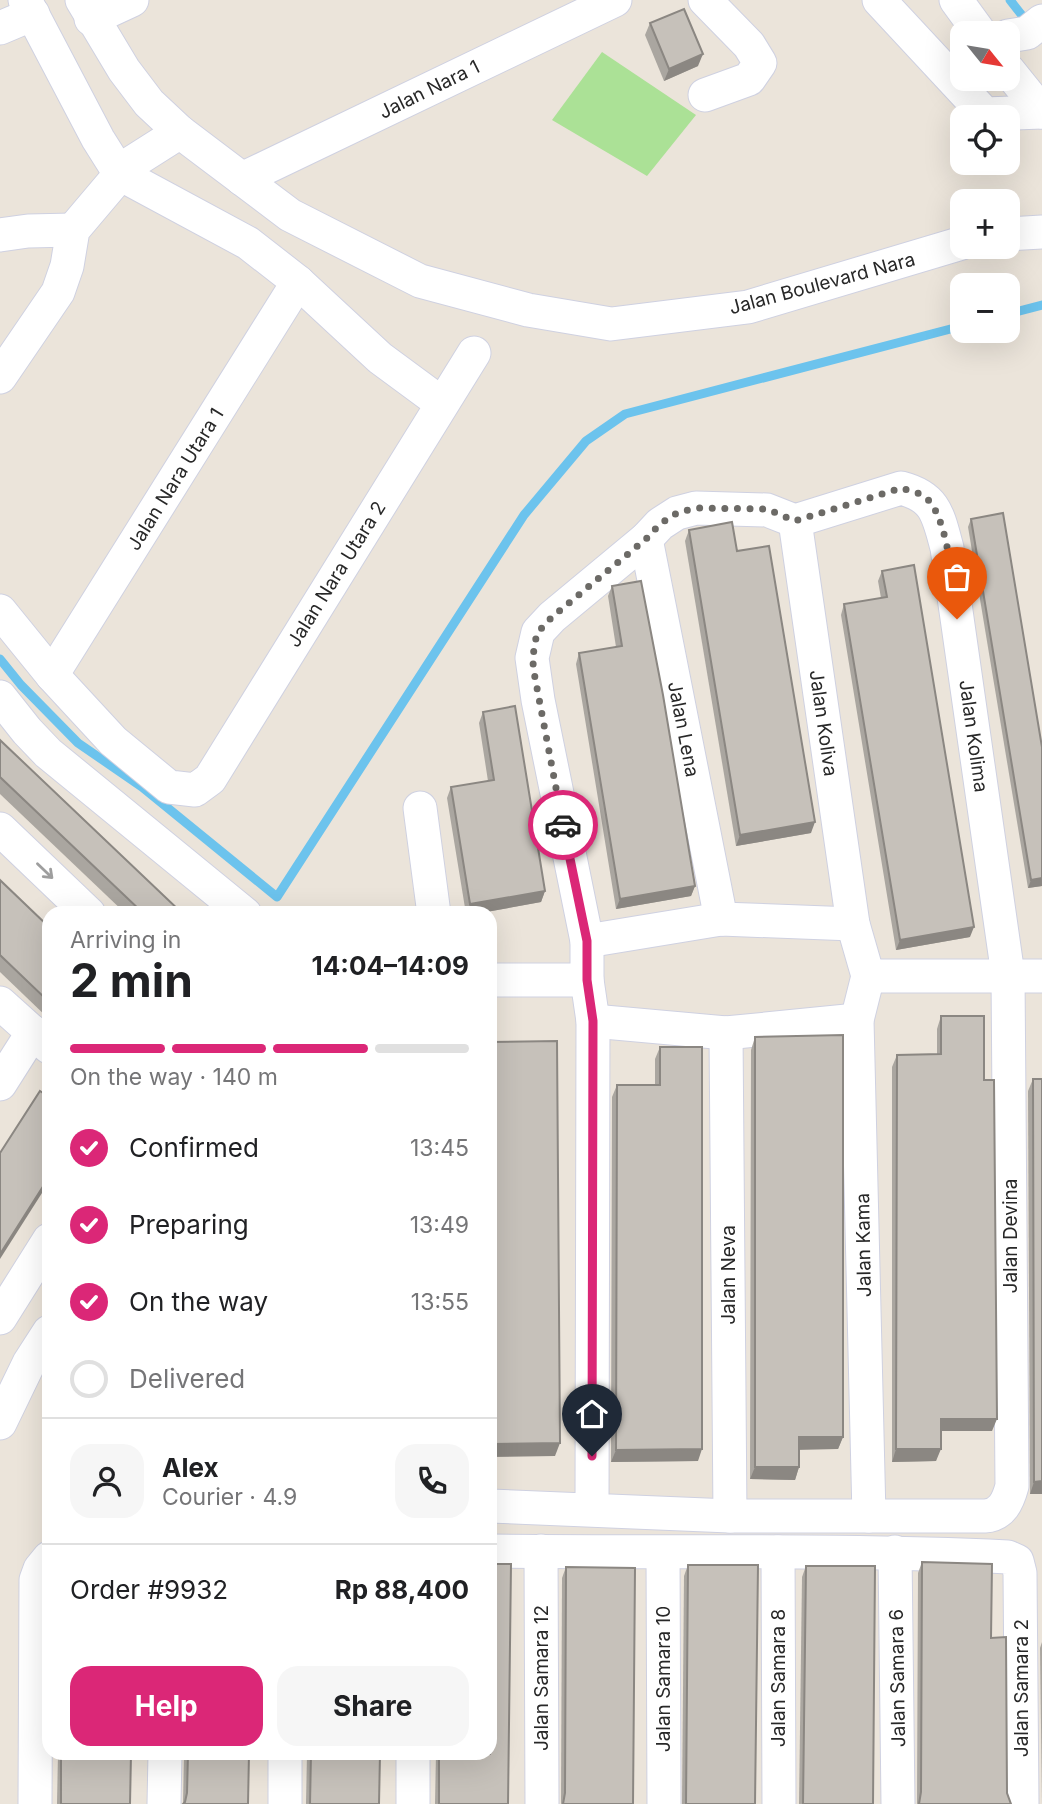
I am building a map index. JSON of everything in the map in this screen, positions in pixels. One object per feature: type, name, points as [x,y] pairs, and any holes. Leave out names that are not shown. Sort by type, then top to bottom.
[{"type":"street","points":[[86,9],[132,0]]},
{"type":"street","name":"Jalan Nara 1","points":[[242,179],[615,0]]},
{"type":"street","points":[[705,0],[748,45],[760,63],[749,79],[705,95]]},
{"type":"street","points":[[879,0],[985,114],[1042,112]]},
{"type":"street","points":[[956,0],[972,21]]},
{"type":"street","points":[[0,28],[29,7],[97,139],[124,169],[248,243],[298,282],[380,358],[441,403]]},
{"type":"street","name":"Jalan Boulevard Nara","points":[[86,9],[124,71],[149,103],[180,132],[290,215],[420,281],[528,310],[611,324],[748,307],[950,247]]},
{"type":"street","points":[[1020,34],[1027,33],[1042,22]]},
{"type":"street","points":[[1020,85],[1042,112]]},
{"type":"street","points":[[124,169],[149,103]]},
{"type":"street","points":[[0,377],[58,292],[73,230],[124,169],[180,132]]},
{"type":"street","points":[[0,235],[73,230]]},
{"type":"street","points":[[1020,233],[1042,232]]},
{"type":"street","name":"Jalan Nara Utara 1","points":[[52,675],[298,282]]},
{"type":"street","name":"Jalan Nara Utara 2","points":[[52,675],[113,741],[169,787],[194,790],[210,779],[474,353]]},
{"type":"street","name":"Jalan Kolima","points":[[795,521],[901,488],[917,492],[929,500],[936,512],[947,548],[1008,975]]},
{"type":"street","points":[[592,1510],[593,1021],[587,980],[587,941],[538,700],[533,667],[534,645],[538,632],[552,617],[646,539],[660,524],[677,513],[695,508],[767,509],[795,521]]},
{"type":"street","name":"Jalan Koliva","points":[[795,521],[853,924],[868,976]]},
{"type":"street","name":"Jalan Lena","points":[[646,539],[721,919]]},
{"type":"street","points":[[0,611],[52,675]]},
{"type":"street","points":[[0,697],[48,753],[235,906]]},
{"type":"street","points":[[420,808],[433,906]]},
{"type":"street","points":[[0,829],[81,906]]},
{"type":"street","points":[[587,941],[721,919],[853,924]]},
{"type":"street","name":"Jalan Devina","points":[[869,1516],[994,1516],[1009,1497],[1012,1473],[1008,975]]},
{"type":"street","points":[[868,976],[1042,976]]},
{"type":"street","name":"Jalan Kama","points":[[868,976],[857,1020],[869,1516]]},
{"type":"street","points":[[497,980],[587,980]]},
{"type":"street","points":[[0,1003],[41,1039],[0,1084]]},
{"type":"street","points":[[593,1021],[726,1033],[857,1020]]},
{"type":"street","name":"Jalan Neva","points":[[726,1033],[730,1516]]},
{"type":"street","points":[[0,1318],[42,1251]]},
{"type":"street","points":[[0,1423],[29,1363],[42,1343]]},
{"type":"street","points":[[497,1506],[730,1516],[869,1516]]},
{"type":"street","points":[[497,1550],[895,1552]]},
{"type":"street","name":"Jalan Samara 12","points":[[541,1551],[542,1804]]},
{"type":"street","name":"Jalan Samara 8","points":[[778,1552],[779,1804]]},
{"type":"street","name":"Jalan Samara 2","points":[[895,1552],[1008,1557],[1017,1561],[1020,1573],[1022,1804]]},
{"type":"street","name":"Jalan Samara 6","points":[[895,1552],[898,1804]]},
{"type":"street","name":"Jalan Samara 10","points":[[663,1553],[664,1804]]},
{"type":"street","points":[[35,1804],[42,1569]]},
{"type":"street","points":[[164,1804],[165,1760]]},
{"type":"street","points":[[285,1760],[285,1804]]},
{"type":"street","points":[[413,1760],[413,1804]]},
{"type":"green space","points":[[602,52],[696,115],[647,176],[552,120]]},
{"type":"building","points":[[684,9],[703,54],[669,69],[650,23]]},
{"type":"building","points":[[1003,513],[1042,747],[1042,878],[1031,880],[971,519]]},
{"type":"building","points":[[732,522],[737,551],[769,546],[815,822],[740,835],[689,530]]},
{"type":"building","points":[[914,565],[974,927],[900,940],[844,604],[887,597],[882,571]]},
{"type":"building","points":[[641,581],[695,886],[620,899],[579,653],[622,646],[612,586]]},
{"type":"building","points":[[515,706],[545,891],[470,904],[451,787],[494,780],[483,712]]},
{"type":"building","points":[[0,740],[175,906],[136,906],[0,777]]},
{"type":"building","points":[[0,880],[42,920],[42,995],[0,955]]},
{"type":"building","points":[[941,1016],[984,1016],[984,1080],[994,1080],[997,1419],[941,1419],[941,1449],[896,1449],[897,1055],[941,1054]]},
{"type":"building","points":[[843,1035],[843,1437],[799,1437],[799,1467],[755,1467],[755,1037]]},
{"type":"building","points":[[557,1041],[560,1443],[497,1444],[497,1042]]},
{"type":"building","points":[[660,1047],[702,1047],[702,1449],[616,1450],[617,1085],[660,1085]]},
{"type":"building","points":[[1033,1079],[1042,1079],[1042,1481],[1034,1482]]},
{"type":"building","points":[[40,1091],[42,1092],[42,1188],[0,1254],[0,1153]]},
{"type":"building","points":[[922,1562],[992,1564],[991,1638],[1006,1637],[1007,1793],[1011,1804],[919,1804]]},
{"type":"building","points":[[497,1564],[511,1564],[508,1804],[439,1804],[439,1760],[497,1760]]},
{"type":"building","points":[[688,1565],[758,1565],[755,1804],[686,1804]]},
{"type":"building","points":[[806,1566],[875,1566],[873,1804],[803,1804]]},
{"type":"building","points":[[566,1567],[635,1568],[633,1804],[563,1804]]},
{"type":"building","points":[[61,1760],[131,1760],[130,1804],[61,1804]]},
{"type":"building","points":[[188,1760],[249,1760],[248,1804],[183,1804],[187,1793]]},
{"type":"building","points":[[311,1760],[380,1760],[379,1804],[310,1804]]},
{"type":"waterway","points":[[1010,0],[1024,18]]},
{"type":"waterway","points":[[1020,311],[1042,305]]},
{"type":"waterway","points":[[0,659],[21,685],[78,743],[142,787],[277,897],[524,515],[586,441],[625,414],[950,329]]},
{"type":"way so far","points":[[563,825],[533,667],[532,658],[538,632],[660,524],[677,513],[695,508],[767,509],[795,521],[901,488],[917,492],[929,500],[941,526],[947,548],[957,619]]},
{"type":"route","points":[[563,825],[587,941],[587,980],[593,1021],[592,1456]]}]
